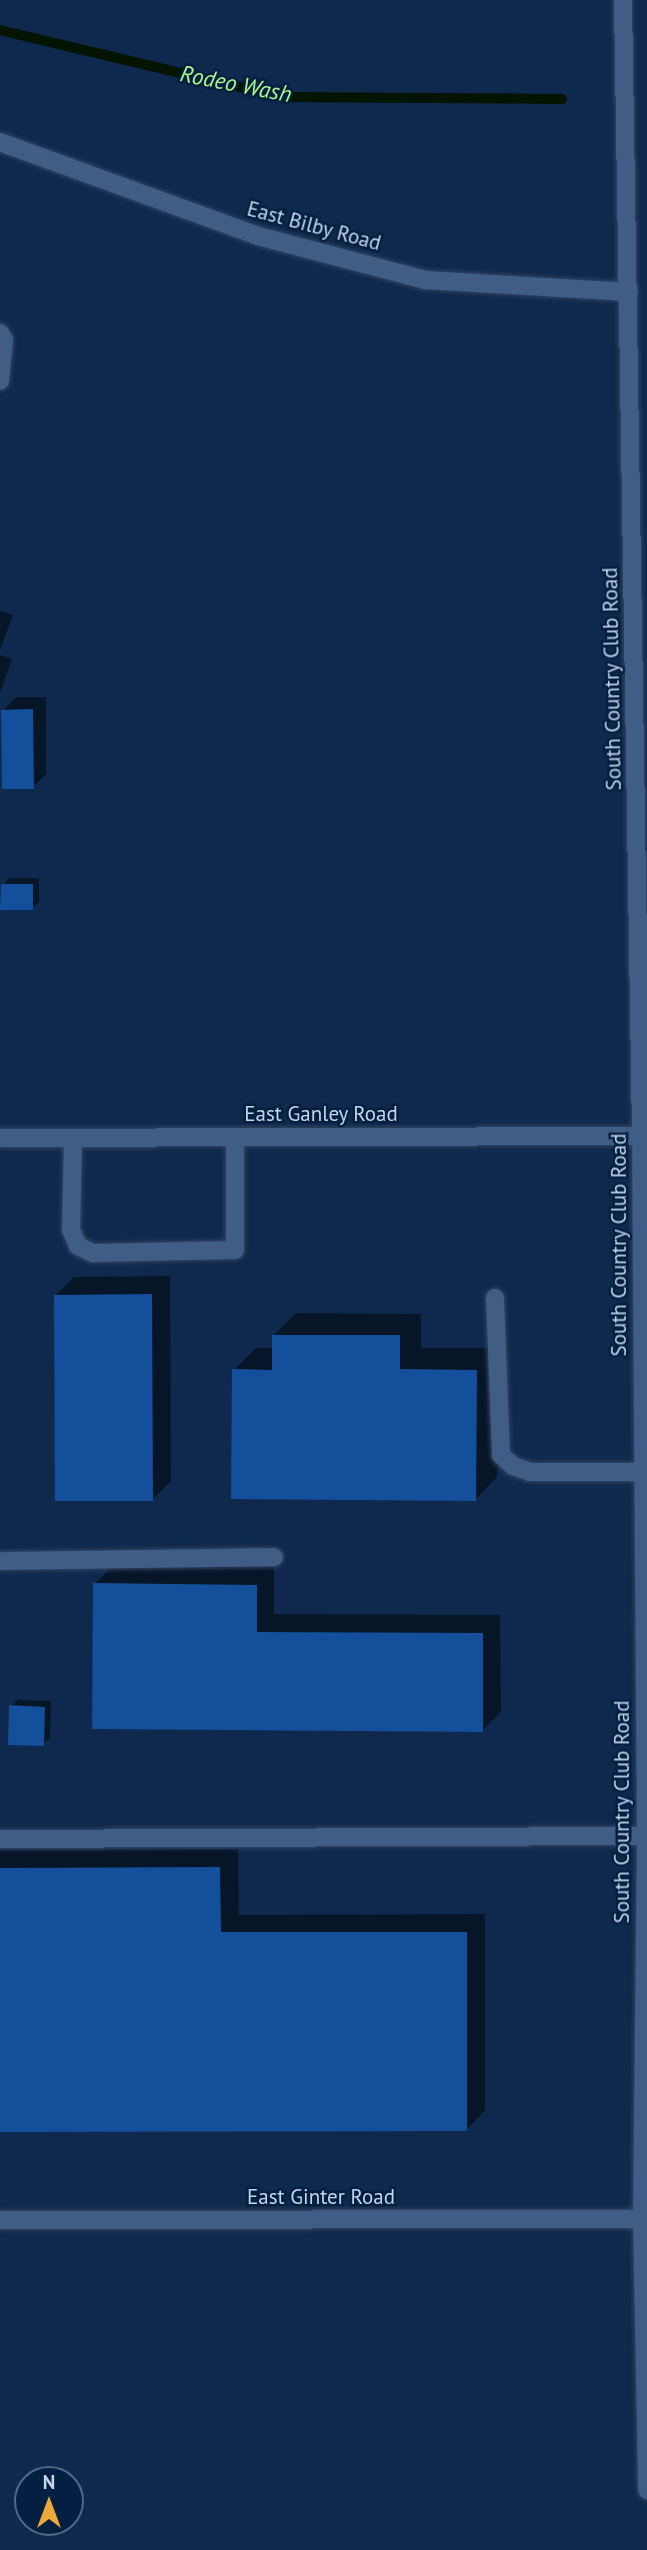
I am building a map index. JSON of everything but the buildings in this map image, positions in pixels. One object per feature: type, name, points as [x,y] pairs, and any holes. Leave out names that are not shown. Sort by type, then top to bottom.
[{"type":"street","name":"South Country Club Road","points":[[623,0],[642,792],[646,1836],[642,2219],[647,2490]]},
{"type":"street","name":"East Bilby Road","points":[[0,142],[258,236],[426,280],[629,292]]},
{"type":"street","points":[[0,333],[4,340],[0,381]]},
{"type":"street","name":"East Ganley Road","points":[[0,1138],[644,1136]]},
{"type":"street","points":[[73,1138],[71,1230],[78,1246],[93,1253],[235,1250],[235,1137]]},
{"type":"street","points":[[495,1298],[501,1455],[513,1466],[530,1472],[644,1472]]},
{"type":"street","points":[[0,1561],[274,1557]]},
{"type":"street","points":[[0,1839],[646,1836]]},
{"type":"street","name":"East Ginter Road","points":[[0,2220],[642,2219]]},
{"type":"waterway","name":"Rodeo Wash","points":[[0,30],[281,97],[562,99]]}]
